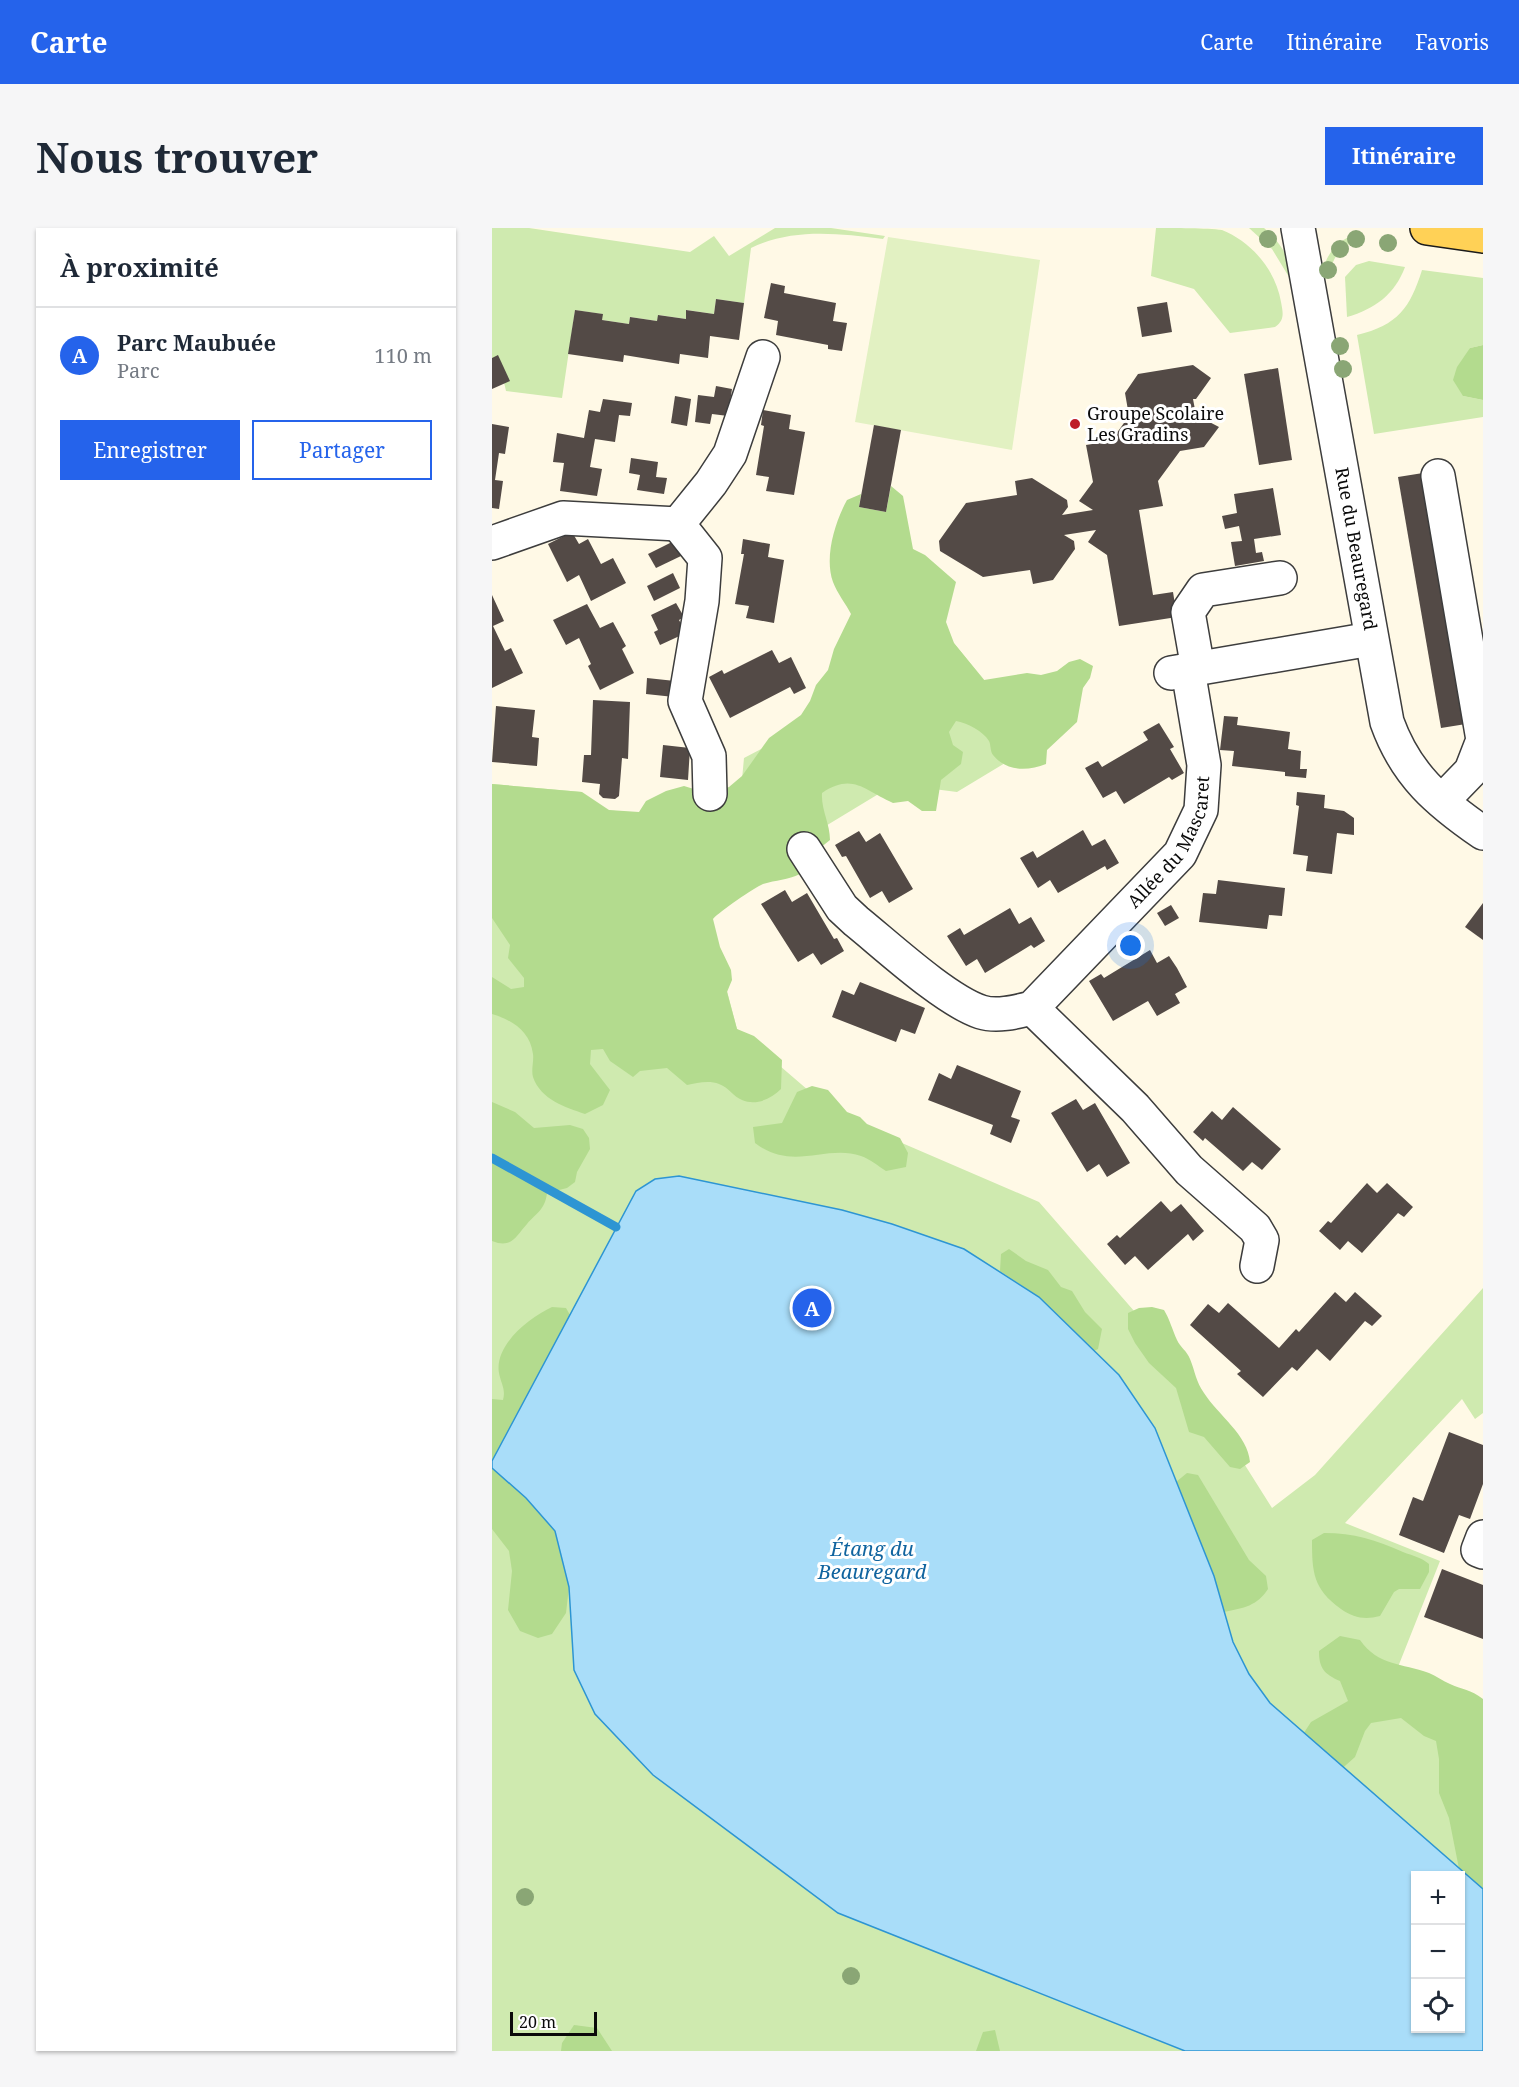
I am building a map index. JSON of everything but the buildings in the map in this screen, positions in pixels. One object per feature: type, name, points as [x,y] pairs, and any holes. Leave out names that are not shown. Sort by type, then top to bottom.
[{"type":"main road","points":[[1427,228],[1483,236]]},
{"type":"street","name":"Rue du Beauregard","points":[[1298,228],[1354,462],[1371,639],[1382,703],[1394,742],[1410,769],[1442,801],[1483,833]]},
{"type":"street","points":[[678,524],[711,483],[730,454],[763,357]]},
{"type":"street","points":[[1438,476],[1483,740],[1471,771],[1442,801]]},
{"type":"street","points":[[492,543],[563,518],[678,524],[705,558],[702,601],[685,700],[709,756],[710,794]]},
{"type":"street","name":"Allée du Mascaret","points":[[1032,1008],[1180,854],[1201,810],[1204,765],[1186,671],[1188,612],[1203,590],[1280,578]]},
{"type":"street","points":[[1186,671],[1371,639]]},
{"type":"street","points":[[804,849],[849,914],[959,1002],[982,1012],[1008,1014],[1032,1008],[1135,1108],[1189,1170],[1255,1228],[1262,1240],[1257,1266]]},
{"type":"street","points":[[1483,1537],[1478,1550],[1483,1552]]},
{"type":"green space","points":[[492,228],[529,228],[690,252],[714,236],[729,256],[775,228],[831,228],[885,236],[883,239],[832,234],[799,235],[782,237],[751,248],[744,303],[716,299],[714,314],[687,310],[686,319],[659,315],[657,321],[630,317],[629,324],[602,320],[602,314],[575,310],[562,398],[506,391],[498,356],[492,358]]},
{"type":"green space","points":[[1156,228],[1222,230],[1243,242],[1261,259],[1274,279],[1282,310],[1280,322],[1275,327],[1230,333],[1194,289],[1151,276]]},
{"type":"green space","points":[[1249,228],[1264,228],[1270,233],[1290,262],[1295,276],[1289,277],[1272,249]]},
{"type":"green space","points":[[1361,232],[1362,239],[1344,247],[1333,261],[1330,274],[1323,274],[1327,259],[1335,247]]},
{"type":"green space","points":[[888,237],[1040,260],[1012,450],[855,422]]},
{"type":"green space","points":[[1369,261],[1405,267],[1390,293],[1375,305],[1347,317],[1345,277],[1356,265]]},
{"type":"green space","points":[[1422,270],[1483,278],[1483,345],[1470,348],[1463,396],[1483,400],[1483,417],[1374,434],[1357,335],[1383,326],[1400,313],[1413,295]]},
{"type":"green space","points":[[1483,345],[1483,400],[1463,396],[1453,380],[1457,367],[1470,348]]},
{"type":"green space","points":[[891,486],[903,496],[913,549],[925,555],[956,582],[946,622],[954,643],[984,680],[1027,673],[1041,675],[1057,671],[1069,662],[1080,659],[1093,666],[1090,678],[1083,688],[1077,722],[1047,750],[1046,764],[1025,769],[1011,767],[999,761],[992,753],[989,741],[983,734],[956,721],[949,732],[953,745],[963,752],[961,764],[941,780],[936,811],[922,811],[908,801],[893,803],[851,784],[833,787],[822,793],[830,840],[800,864],[800,874],[763,884],[737,900],[713,919],[720,947],[731,970],[732,980],[727,992],[737,1029],[754,1036],[782,1060],[781,1089],[773,1096],[758,1102],[747,1102],[739,1099],[722,1085],[715,1083],[703,1082],[687,1085],[667,1068],[640,1071],[633,1077],[610,1061],[603,1049],[591,1050],[590,1064],[610,1090],[603,1105],[585,1114],[554,1101],[542,1092],[533,1077],[533,1054],[524,1033],[513,1023],[492,1014],[492,977],[511,989],[524,987],[524,978],[508,958],[510,945],[492,918],[492,784],[582,792],[609,810],[639,812],[646,801],[666,791],[684,786],[710,794],[729,787],[742,776],[769,738],[801,715],[816,685],[828,670],[834,649],[851,614],[833,582],[830,562],[835,529],[847,500],[861,494],[859,507],[886,512]]},
{"type":"green space","points":[[913,594],[986,682],[1068,725],[957,792],[895,784],[824,827],[707,915],[737,1029],[837,1115],[1039,1202],[1162,1343],[1209,1408],[1272,1508],[1315,1475],[1483,1288],[1483,1413],[1475,1419],[1462,1399],[1345,1523],[1440,1561],[1396,1672],[1483,1707],[1483,2051],[492,2051],[492,784],[582,792],[581,808],[639,813],[741,790],[744,758],[821,718]]},
{"type":"green space","points":[[812,1086],[828,1090],[847,1112],[860,1117],[867,1124],[900,1138],[908,1153],[906,1167],[886,1171],[864,1157],[848,1153],[782,1156],[755,1143],[753,1127],[782,1123],[797,1092]]},
{"type":"green space","points":[[492,1102],[515,1112],[534,1128],[570,1125],[583,1129],[589,1138],[590,1149],[577,1172],[575,1182],[567,1188],[547,1193],[540,1210],[513,1240],[504,1243],[492,1241]]},
{"type":"green space","points":[[1009,1249],[1026,1261],[1048,1270],[1061,1287],[1072,1291],[1085,1312],[1102,1329],[1098,1349],[1094,1351],[1039,1297],[1000,1271],[1001,1254]]},
{"type":"green space","points":[[552,1307],[566,1308],[570,1315],[492,1461],[492,1399],[503,1400],[504,1396],[499,1373],[502,1352],[515,1333]]},
{"type":"green space","points":[[1152,1307],[1164,1310],[1178,1342],[1189,1356],[1201,1389],[1244,1443],[1250,1462],[1240,1469],[1230,1467],[1204,1437],[1189,1432],[1176,1388],[1149,1363],[1135,1343],[1128,1329],[1128,1313],[1139,1308]]},
{"type":"green space","points":[[492,1468],[526,1498],[555,1531],[569,1587],[566,1613],[552,1634],[538,1638],[520,1631],[508,1610],[512,1571],[509,1551],[492,1529]]},
{"type":"green space","points":[[1187,1473],[1198,1475],[1249,1560],[1266,1576],[1268,1589],[1264,1595],[1249,1605],[1224,1612],[1214,1576],[1176,1482]]},
{"type":"green space","points":[[1324,1533],[1355,1536],[1383,1544],[1423,1560],[1429,1564],[1429,1572],[1420,1589],[1399,1589],[1394,1592],[1380,1616],[1364,1618],[1355,1616],[1332,1602],[1316,1579],[1312,1540]]},
{"type":"green space","points":[[1340,1636],[1360,1640],[1375,1655],[1383,1659],[1429,1673],[1483,1699],[1483,1910],[1465,1888],[1465,1871],[1459,1871],[1449,1818],[1439,1793],[1439,1759],[1436,1741],[1424,1736],[1401,1718],[1371,1723],[1365,1731],[1355,1757],[1337,1773],[1294,1748],[1311,1722],[1348,1701],[1340,1681],[1330,1676],[1321,1666],[1319,1651]]},
{"type":"green space","points":[[574,2025],[597,2028],[612,2051],[561,2051],[562,2043]]},
{"type":"green space","points":[[995,2030],[1000,2051],[976,2051],[983,2032]]},
{"type":"water","name":"Étang du Beauregard","points":[[679,1176],[842,1210],[892,1224],[964,1249],[1039,1297],[1119,1375],[1155,1428],[1214,1576],[1233,1642],[1249,1674],[1270,1703],[1462,1871],[1411,1871],[1411,2033],[1465,2033],[1465,1873],[1483,1889],[1483,2051],[1185,2051],[838,1913],[653,1775],[595,1714],[574,1670],[569,1587],[555,1531],[526,1498],[492,1468],[492,1461],[636,1191],[655,1179]]},
{"type":"waterway","points":[[492,1158],[616,1227]]},
{"type":"place","name":"Groupe Scolaire Les Gradins","points":[[1075,424]]},
{"type":"place","name":"Parc Maubuée","points":[[812,1308]]}]
